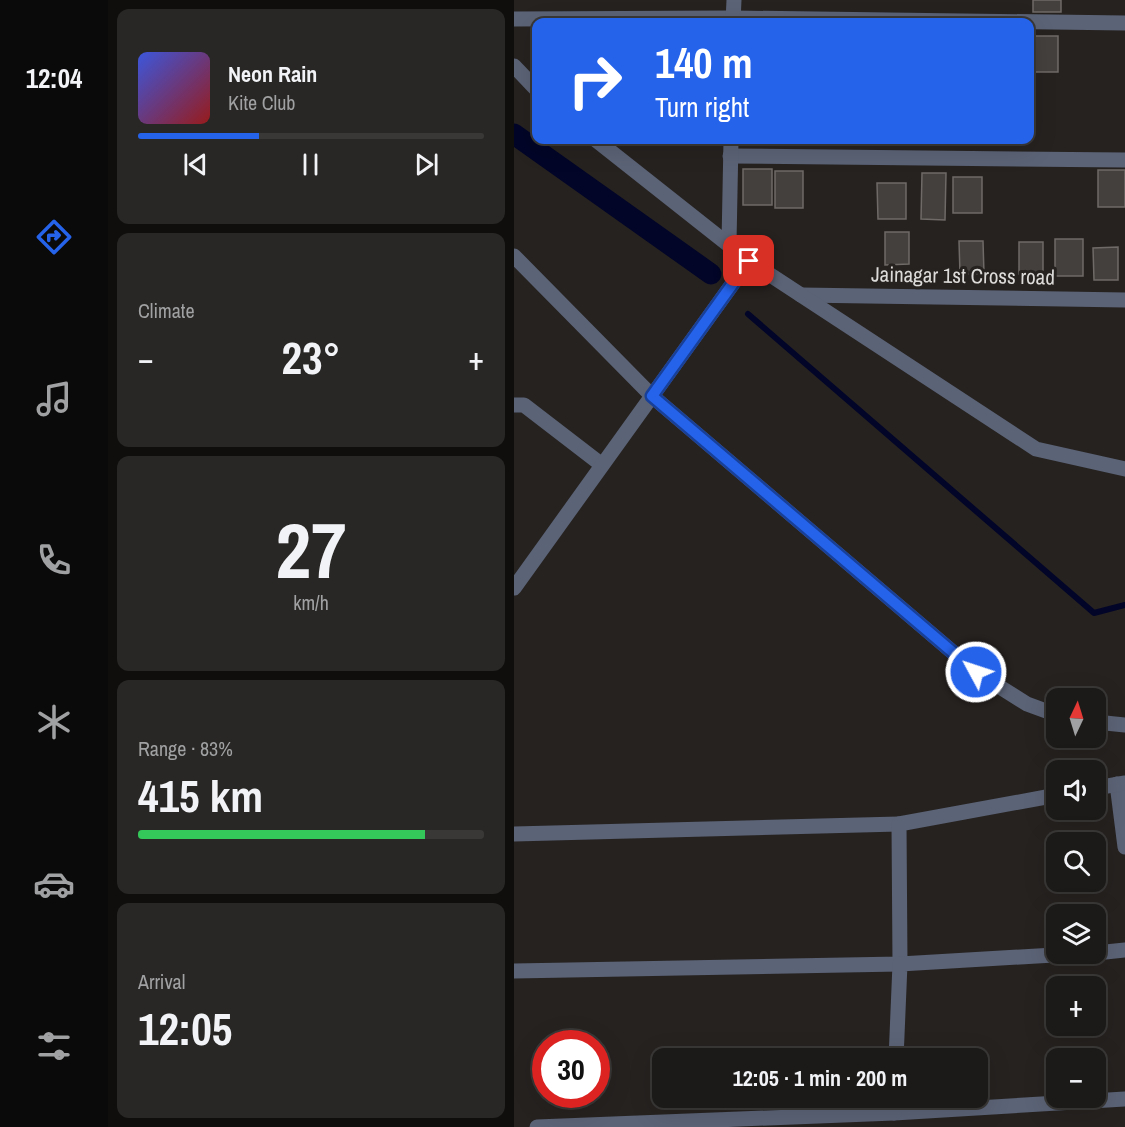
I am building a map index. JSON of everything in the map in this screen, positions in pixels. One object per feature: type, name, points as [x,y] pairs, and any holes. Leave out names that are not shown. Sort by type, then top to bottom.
[{"type":"street","points":[[733,18],[734,0]]},
{"type":"street","points":[[514,19],[532,19]]},
{"type":"street","points":[[1034,22],[1124,23]]},
{"type":"street","points":[[514,66],[532,85]]},
{"type":"street","points":[[601,144],[749,261],[1036,449],[1124,469]]},
{"type":"street","points":[[729,243],[731,144]]},
{"type":"street","points":[[730,156],[1124,159]]},
{"type":"street","points":[[514,256],[652,396],[976,672],[1027,704],[1046,711]]},
{"type":"street","points":[[515,584],[749,261]]},
{"type":"street","name":"Jainagar 1st Cross road","points":[[801,295],[1124,300]]},
{"type":"street","points":[[514,405],[524,405],[602,465]]},
{"type":"street","points":[[1106,723],[1124,725]]},
{"type":"street","points":[[1106,786],[1121,783],[1124,847]]},
{"type":"street","points":[[514,834],[899,824],[1046,797]]},
{"type":"street","points":[[896,1048],[900,964],[899,824]]},
{"type":"street","points":[[1106,952],[1124,950]]},
{"type":"street","points":[[514,971],[900,964],[1046,955]]},
{"type":"street","points":[[988,1103],[1124,1099]]},
{"type":"street","points":[[537,1127],[860,1108]]},
{"type":"building","points":[[1033,0],[1061,0],[1061,12],[1033,12]]},
{"type":"building","points":[[1034,36],[1058,36],[1058,72],[1034,72]]},
{"type":"building","points":[[743,169],[772,169],[772,205],[743,205]]},
{"type":"building","points":[[1098,170],[1125,170],[1125,207],[1098,207]]},
{"type":"building","points":[[775,171],[803,171],[803,208],[775,208]]},
{"type":"building","points":[[922,173],[946,173],[945,220],[921,219]]},
{"type":"building","points":[[953,177],[982,177],[982,213],[953,213]]},
{"type":"building","points":[[877,183],[906,183],[906,219],[878,219]]},
{"type":"building","points":[[885,232],[909,232],[909,264],[885,265]]},
{"type":"building","points":[[1055,239],[1083,239],[1083,276],[1055,276]]},
{"type":"building","points":[[959,241],[983,241],[984,274],[960,274]]},
{"type":"building","points":[[1019,242],[1043,242],[1043,274],[1019,274]]},
{"type":"building","points":[[1118,247],[1118,280],[1094,280],[1093,248]]},
{"type":"waterway","points":[[514,134],[711,274]]},
{"type":"waterway","points":[[748,314],[1094,613],[1125,605]]},
{"type":"route","points":[[749,261],[652,396],[976,672]]}]
